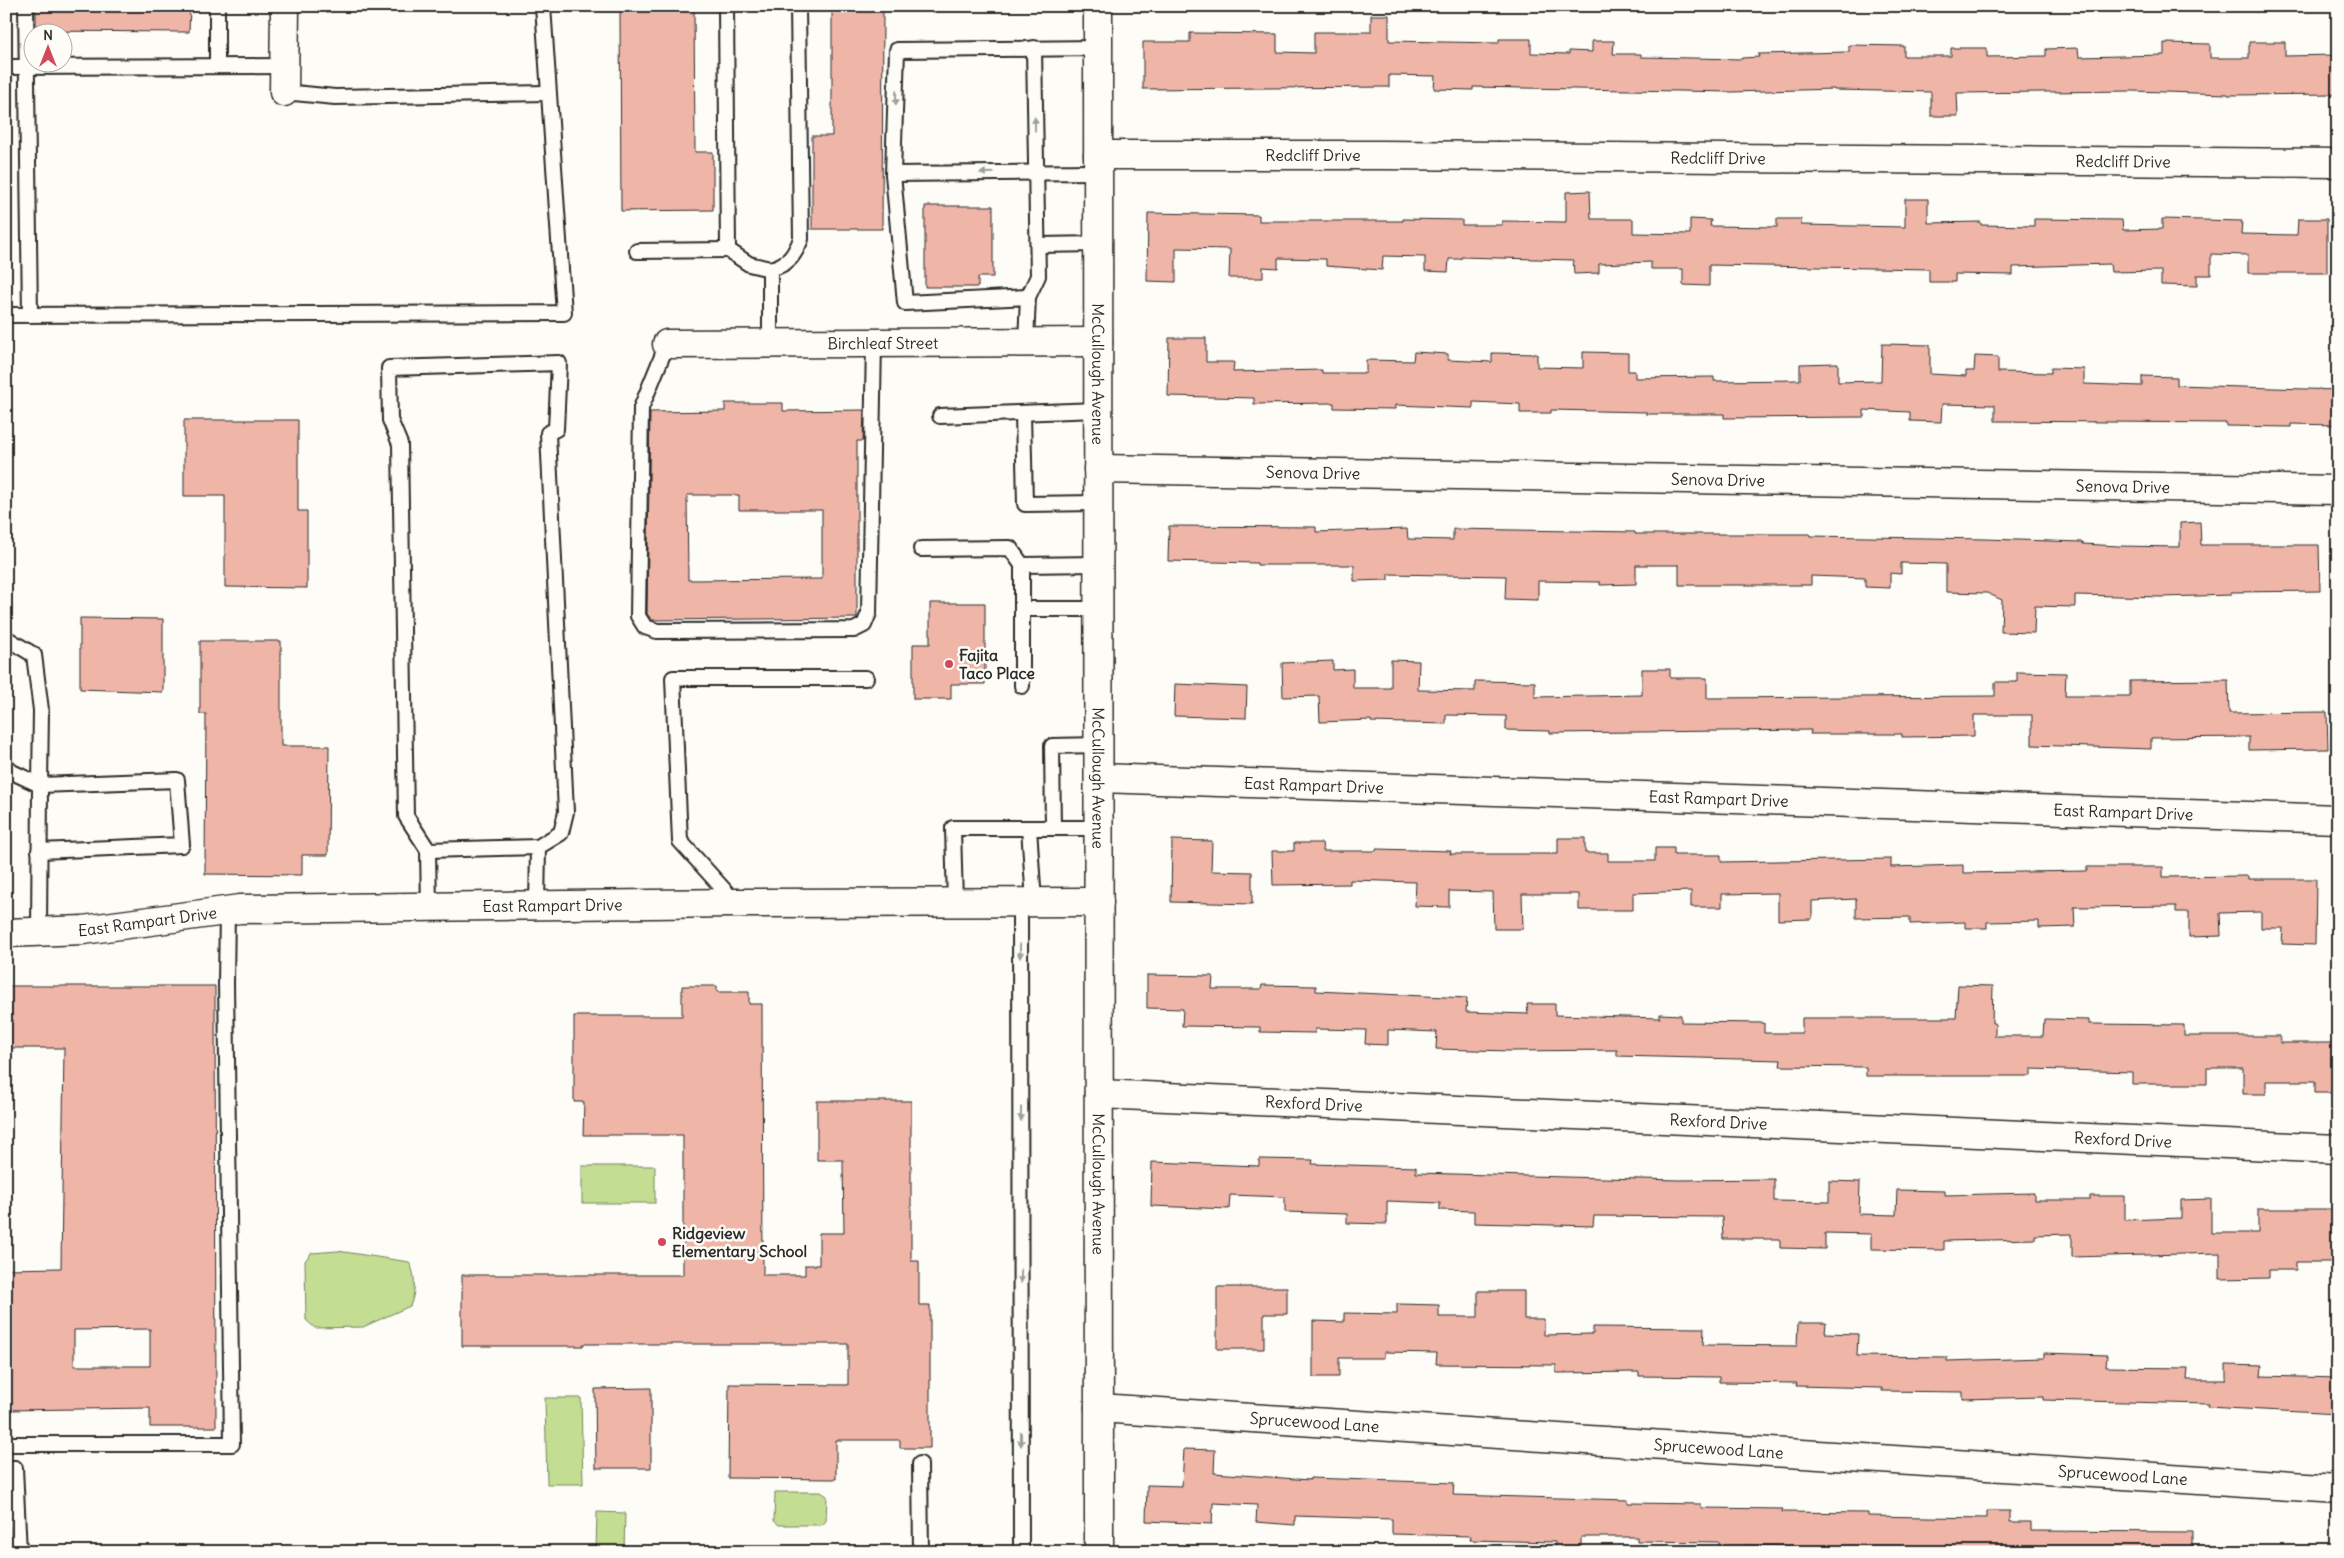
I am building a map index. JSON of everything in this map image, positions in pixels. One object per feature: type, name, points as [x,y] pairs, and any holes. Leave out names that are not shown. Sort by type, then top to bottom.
[{"type":"street","points":[[284,79],[285,6]]},
{"type":"street","name":"McCullough Avenue","points":[[1098,6],[1099,1552]]},
{"type":"street","name":"Redcliff Drive","points":[[1098,163],[1402,155],[2338,163]]},
{"type":"street","name":"Birchleaf Street","points":[[668,344],[1098,342]]},
{"type":"street","name":"Senova Drive","points":[[1098,469],[2338,490]]},
{"type":"street","name":"East Rampart Drive","points":[[1099,778],[2338,819]]},
{"type":"street","name":"East Rampart Drive","points":[[6,933],[83,930],[227,911],[736,903],[1099,902]]},
{"type":"street","name":"Rexford Drive","points":[[1099,1094],[2338,1149]]},
{"type":"street","name":"Sprucewood Lane","points":[[1099,1408],[2338,1489]]},
{"type":"lane","points":[[26,6],[26,22]]},
{"type":"lane","points":[[216,6],[217,66]]},
{"type":"lane","points":[[6,315],[564,313],[543,6]]},
{"type":"lane","points":[[726,6],[728,250]]},
{"type":"lane","points":[[637,251],[728,250],[749,264],[770,269],[782,265],[794,257],[801,239],[798,6]]},
{"type":"lane","points":[[1026,342],[1028,297],[1038,276],[1034,48]]},
{"type":"lane","points":[[1028,297],[905,302],[893,174],[897,50],[1098,48]]},
{"type":"lane","points":[[72,67],[217,66],[284,79],[336,97],[548,93]]},
{"type":"lane","points":[[6,67],[22,67]]},
{"type":"lane","points":[[26,72],[30,315]]},
{"type":"lane","points":[[893,174],[1036,173],[1098,163]]},
{"type":"lane","points":[[1038,245],[1098,244]]},
{"type":"lane","points":[[770,269],[770,343]]},
{"type":"lane","points":[[668,344],[640,408],[638,616],[645,626],[657,630],[854,630],[864,625],[869,613],[874,343]]},
{"type":"lane","points":[[428,850],[538,847],[560,833],[566,812],[548,433],[556,429],[559,363],[389,368],[390,420],[400,444],[406,816],[428,850],[430,907]]},
{"type":"lane","points":[[940,416],[1098,410]]},
{"type":"lane","points":[[1023,413],[1025,504],[1098,503]]},
{"type":"lane","points":[[922,550],[1010,548],[1022,565],[1022,686]]},
{"type":"lane","points":[[1022,565],[1098,564]]},
{"type":"lane","points":[[1022,609],[1099,609]]},
{"type":"lane","points":[[6,638],[34,655],[41,710],[40,933]]},
{"type":"lane","points":[[736,903],[680,841],[673,678],[866,678]]},
{"type":"lane","points":[[1052,828],[1052,746],[1099,745]]},
{"type":"lane","points":[[6,766],[12,772],[40,785],[177,780],[182,846],[40,852]]},
{"type":"lane","points":[[955,903],[953,828],[1099,828]]},
{"type":"lane","points":[[1021,1552],[1027,902],[1030,828]]},
{"type":"lane","points":[[538,847],[538,907]]},
{"type":"lane","points":[[6,1444],[232,1444],[226,982],[227,911]]},
{"type":"lane","points":[[920,1464],[921,1552]]},
{"type":"lane","points":[[6,1468],[15,1468],[19,1552]]},
{"type":"green space","points":[[582,1166],[655,1166],[655,1203],[582,1203]]},
{"type":"green space","points":[[338,1251],[409,1262],[413,1272],[414,1284],[410,1306],[363,1327],[315,1328],[306,1320],[305,1261],[311,1253]]},
{"type":"green space","points":[[545,1398],[581,1398],[583,1484],[547,1484]]},
{"type":"green space","points":[[775,1492],[821,1492],[827,1496],[826,1521],[822,1525],[779,1525],[774,1521]]},
{"type":"green space","points":[[597,1512],[625,1513],[624,1552],[596,1552]]},
{"type":"building","points":[[36,6],[190,6],[189,32],[72,31],[72,22],[36,22]]},
{"type":"building","points":[[620,6],[694,6],[695,152],[713,152],[713,210],[621,211]]},
{"type":"building","points":[[832,6],[883,6],[882,229],[812,229],[812,136],[832,136]]},
{"type":"building","points":[[1371,15],[1389,15],[1389,41],[1499,43],[1499,39],[1531,39],[1531,53],[1569,54],[1569,51],[1592,52],[1592,41],[1614,41],[1613,54],[1641,54],[1641,57],[1742,59],[1759,57],[1758,54],[1849,52],[1849,45],[1904,46],[1904,56],[1951,56],[1951,48],[1987,48],[1987,57],[2046,56],[2046,49],[2078,48],[2079,57],[2164,55],[2164,43],[2210,44],[2210,58],[2249,58],[2249,42],[2285,42],[2285,56],[2338,55],[2338,94],[2228,95],[2133,91],[1957,93],[1958,116],[1931,116],[1931,92],[1834,89],[1731,92],[1473,87],[1473,90],[1434,89],[1435,76],[1389,75],[1389,87],[1143,89],[1143,42],[1190,42],[1190,33],[1277,34],[1277,52],[1314,53],[1314,32],[1371,32]]},
{"type":"building","points":[[1590,191],[1591,219],[1633,219],[1633,233],[1690,234],[1690,219],[1711,220],[1710,226],[1777,227],[1777,219],[1801,219],[1801,225],[1905,227],[1905,199],[1928,199],[1928,223],[1981,222],[1981,225],[2034,226],[2034,219],[2122,220],[2123,230],[2162,229],[2162,219],[2242,221],[2241,234],[2297,235],[2298,219],[2327,219],[2327,273],[2248,273],[2248,255],[2211,254],[2211,275],[2197,275],[2197,286],[2161,285],[2161,271],[2111,272],[2110,264],[2013,267],[2013,275],[1955,274],[1955,282],[1929,282],[1929,269],[1709,265],[1709,286],[1683,285],[1683,269],[1651,269],[1651,262],[1599,264],[1599,273],[1574,274],[1573,260],[1461,257],[1461,259],[1449,259],[1448,272],[1425,271],[1425,257],[1383,256],[1382,270],[1326,266],[1326,259],[1278,258],[1278,268],[1263,267],[1263,278],[1229,278],[1230,249],[1176,248],[1176,282],[1147,281],[1148,213],[1259,215],[1259,221],[1462,220],[1462,225],[1502,225],[1502,221],[1566,222],[1566,192]]},
{"type":"building","points":[[925,206],[993,206],[993,277],[978,277],[978,287],[925,287]]},
{"type":"building","points":[[1169,338],[1206,338],[1206,362],[1234,362],[1233,372],[1322,370],[1322,373],[1366,373],[1366,360],[1413,361],[1414,352],[1448,354],[1448,360],[1492,362],[1492,353],[1537,354],[1537,367],[1583,368],[1583,352],[1628,353],[1628,371],[1635,371],[1635,378],[1714,377],[1714,381],[1800,380],[1800,364],[1838,363],[1838,382],[1881,381],[1882,344],[1930,345],[1930,374],[1966,376],[1966,371],[1974,371],[1975,356],[1998,357],[1998,372],[2051,373],[2051,368],[2084,369],[2084,384],[2142,386],[2142,376],[2177,377],[2177,385],[2338,390],[2338,425],[2291,424],[2291,427],[2226,426],[2226,423],[1995,421],[1995,405],[1942,404],[1941,422],[1910,421],[1910,412],[1864,410],[1864,417],[1724,418],[1724,414],[1646,414],[1646,412],[1551,410],[1551,413],[1520,413],[1520,404],[1473,402],[1473,408],[1395,405],[1395,409],[1334,408],[1334,403],[1254,404],[1254,398],[1168,396]]},
{"type":"building","points":[[725,403],[783,403],[783,411],[864,410],[863,441],[857,441],[857,618],[652,620],[647,614],[650,412],[725,411]],"holes":[[[687,495],[739,495],[739,510],[822,510],[822,579],[688,580]]]},
{"type":"building","points":[[184,420],[298,420],[298,511],[307,511],[307,588],[225,587],[225,496],[184,496]]},
{"type":"building","points":[[2200,522],[2201,545],[2319,545],[2320,591],[2231,592],[2231,595],[2162,597],[2075,595],[2075,607],[2035,606],[2034,633],[2001,632],[2002,600],[1987,593],[1946,592],[1946,564],[1901,563],[1901,574],[1890,573],[1890,588],[1865,587],[1865,578],[1811,576],[1811,585],[1679,585],[1679,565],[1636,565],[1636,584],[1600,585],[1600,582],[1538,581],[1538,600],[1505,599],[1506,576],[1388,574],[1388,580],[1354,581],[1354,565],[1257,565],[1257,563],[1168,561],[1169,526],[1316,527],[1316,532],[1407,529],[1408,539],[1453,540],[1453,529],[1635,532],[1635,534],[1810,534],[1810,536],[1984,539],[2083,542],[2083,544],[2118,546],[2180,547],[2180,523]]},
{"type":"building","name":"Fajita Taco Place","points":[[930,603],[985,603],[985,684],[951,684],[951,699],[913,699],[913,644],[930,644]]},
{"type":"building","points":[[80,618],[163,619],[163,692],[80,689]]},
{"type":"building","points":[[200,641],[281,641],[281,746],[329,746],[328,855],[302,855],[302,875],[205,874],[206,714],[200,714]]},
{"type":"building","points":[[1391,660],[1419,661],[1418,690],[1475,691],[1475,681],[1535,682],[1535,697],[1642,695],[1642,669],[1670,669],[1670,678],[1707,678],[1707,698],[1995,696],[1995,682],[2017,682],[2017,672],[2066,673],[2065,696],[2130,696],[2130,681],[2228,680],[2229,713],[2327,712],[2328,749],[2249,750],[2249,737],[2151,738],[2151,749],[2032,745],[2032,715],[1974,715],[1974,736],[1902,737],[1902,734],[1810,734],[1811,730],[1550,733],[1550,731],[1506,730],[1506,716],[1446,715],[1446,724],[1371,722],[1371,720],[1320,722],[1319,696],[1283,697],[1282,663],[1333,661],[1333,670],[1353,669],[1353,688],[1391,688]]},
{"type":"building","points":[[1175,684],[1247,687],[1246,718],[1174,716]]},
{"type":"building","points":[[1558,838],[1585,838],[1585,853],[1608,853],[1608,861],[1655,861],[1655,848],[1674,848],[1674,855],[1721,855],[1721,862],[1891,859],[1891,867],[1963,865],[1963,873],[2087,871],[2087,867],[2163,867],[2163,877],[2248,876],[2248,879],[2316,879],[2315,945],[2282,944],[2283,928],[2261,928],[2261,912],[2220,913],[2221,936],[2189,937],[2189,912],[2176,912],[2176,906],[2074,907],[2075,927],[2039,928],[2039,921],[1987,922],[1987,928],[1965,928],[1965,922],[1910,924],[1910,917],[1856,918],[1856,899],[1812,901],[1812,919],[1778,920],[1778,893],[1722,894],[1722,907],[1691,907],[1691,891],[1633,893],[1633,910],[1579,910],[1579,894],[1522,894],[1523,929],[1494,929],[1493,892],[1449,891],[1449,907],[1415,906],[1416,882],[1350,880],[1350,884],[1273,885],[1272,851],[1294,851],[1294,843],[1322,843],[1323,851],[1376,851],[1376,849],[1451,851],[1450,854],[1558,854]]},
{"type":"building","points":[[1172,840],[1212,841],[1211,871],[1252,872],[1252,904],[1171,902]]},
{"type":"building","points":[[1147,975],[1213,976],[1212,989],[1261,989],[1262,985],[1316,986],[1316,991],[1467,998],[1466,1012],[1528,1014],[1527,1004],[1555,1004],[1555,1015],[1660,1018],[1660,1014],[1681,1015],[1681,1022],[1764,1023],[1764,1033],[1802,1033],[1802,1018],[1956,1018],[1958,985],[1993,986],[1992,1023],[1995,1023],[1995,1036],[2043,1036],[2044,1019],[2089,1020],[2089,1024],[2184,1025],[2184,1036],[2280,1036],[2280,1043],[2338,1043],[2338,1093],[2315,1093],[2315,1081],[2266,1081],[2266,1094],[2243,1094],[2243,1068],[2207,1068],[2207,1084],[2132,1084],[2132,1072],[2031,1069],[2031,1076],[1866,1076],[1866,1067],[1780,1066],[1781,1060],[1617,1056],[1617,1050],[1511,1051],[1436,1049],[1437,1032],[1388,1030],[1388,1045],[1365,1044],[1366,1030],[1315,1029],[1315,1033],[1260,1032],[1260,1027],[1182,1026],[1183,1009],[1147,1008]]},
{"type":"building","points":[[6,986],[215,986],[216,1427],[150,1427],[150,1408],[6,1410],[6,1269],[61,1268],[64,1048],[6,1048]],"holes":[[[150,1329],[150,1366],[74,1366],[74,1330]]]},
{"type":"building","points":[[682,986],[717,986],[717,992],[749,992],[749,1004],[762,1004],[763,1275],[805,1275],[805,1265],[819,1265],[819,1233],[844,1233],[843,1160],[817,1160],[817,1101],[911,1101],[911,1261],[919,1261],[919,1305],[930,1305],[930,1448],[900,1448],[900,1440],[836,1440],[836,1479],[728,1478],[729,1384],[848,1385],[848,1344],[462,1346],[462,1275],[683,1275],[683,1135],[583,1135],[584,1102],[574,1102],[574,1016],[682,1016]]},
{"type":"building","points":[[1259,1159],[1313,1160],[1312,1164],[1416,1167],[1416,1173],[1678,1180],[1774,1179],[1774,1201],[1829,1202],[1829,1181],[1860,1182],[1859,1214],[1896,1215],[1897,1190],[1945,1191],[1945,1195],[2034,1193],[2034,1200],[2090,1200],[2090,1196],[2125,1196],[2125,1220],[2181,1218],[2181,1200],[2211,1199],[2211,1233],[2258,1233],[2258,1209],[2338,1209],[2338,1262],[2296,1262],[2296,1270],[2269,1270],[2269,1278],[2220,1279],[2220,1253],[2072,1257],[2072,1234],[2035,1235],[2035,1239],[1944,1241],[1944,1250],[1871,1249],[1871,1234],[1825,1233],[1825,1249],[1780,1248],[1780,1239],[1723,1239],[1722,1217],[1594,1216],[1593,1226],[1474,1223],[1474,1211],[1440,1210],[1440,1203],[1387,1201],[1387,1224],[1347,1223],[1347,1214],[1285,1212],[1285,1197],[1230,1195],[1229,1209],[1151,1206],[1152,1162],[1259,1166]]},
{"type":"building","points":[[1217,1287],[1287,1287],[1287,1314],[1264,1314],[1264,1349],[1217,1349]]},
{"type":"building","points":[[1478,1291],[1524,1291],[1524,1319],[1544,1319],[1544,1335],[1593,1334],[1593,1327],[1704,1328],[1703,1345],[1797,1346],[1798,1323],[1826,1323],[1825,1333],[1858,1334],[1857,1356],[1947,1357],[1947,1361],[2044,1358],[2044,1353],[2107,1355],[2106,1367],[2188,1368],[2187,1380],[2226,1380],[2226,1365],[2262,1366],[2261,1376],[2338,1378],[2338,1414],[2207,1407],[2208,1404],[2043,1400],[2043,1397],[1963,1399],[1963,1392],[1882,1391],[1882,1388],[1796,1386],[1797,1383],[1719,1382],[1719,1377],[1639,1376],[1639,1372],[1556,1373],[1556,1365],[1436,1364],[1437,1353],[1384,1352],[1384,1358],[1339,1358],[1339,1377],[1313,1377],[1313,1321],[1344,1322],[1344,1313],[1397,1314],[1397,1304],[1439,1305],[1439,1317],[1478,1317]]},
{"type":"building","points":[[651,1388],[651,1468],[596,1468],[595,1389]]},
{"type":"building","points":[[1184,1449],[1215,1450],[1214,1473],[1310,1480],[1310,1478],[1454,1483],[1453,1495],[1628,1500],[1628,1503],[1701,1504],[1701,1508],[1783,1509],[1782,1512],[1868,1513],[1868,1516],[1986,1518],[1986,1511],[2010,1511],[2010,1522],[2031,1522],[2031,1531],[2192,1532],[2192,1552],[1824,1552],[1824,1547],[1745,1545],[1745,1552],[1719,1552],[1719,1542],[1637,1541],[1637,1537],[1581,1537],[1581,1552],[1555,1552],[1555,1542],[1470,1540],[1471,1536],[1392,1534],[1392,1519],[1295,1516],[1295,1525],[1256,1522],[1257,1505],[1213,1503],[1212,1524],[1146,1521],[1147,1485],[1182,1486]]},
{"type":"place","name":"Fajita Taco Place","points":[[949,664]]},
{"type":"place","name":"Ridgeview Elementary School","points":[[662,1242]]}]
